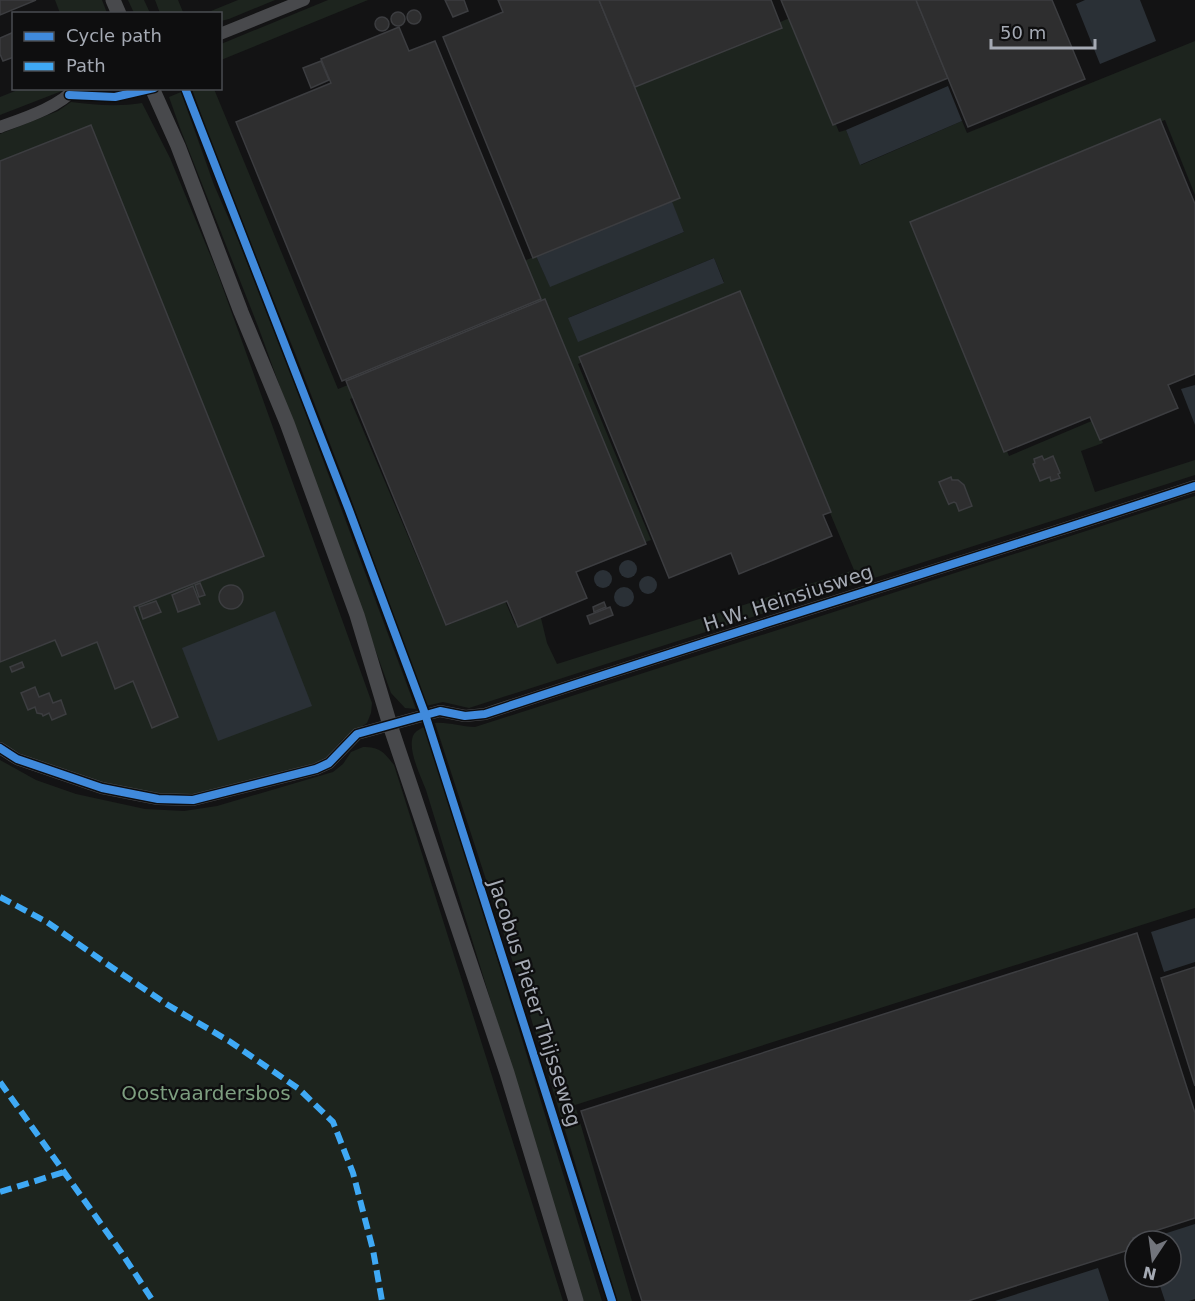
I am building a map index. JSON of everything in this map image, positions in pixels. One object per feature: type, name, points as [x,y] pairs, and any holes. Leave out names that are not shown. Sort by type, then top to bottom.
[{"type":"street","points":[[222,33],[304,0]]},
{"type":"street","points":[[0,127],[40,112],[69,95],[73,90]]},
{"type":"street","points":[[153,90],[178,146],[287,423],[357,615],[390,725],[507,1073],[576,1301]]},
{"type":"street","name":"H.W. Heinsiusweg","points":[[0,748],[17,759],[102,788],[158,799],[193,800],[316,769],[329,763],[357,734],[441,711],[465,716],[485,714],[615,670],[1195,486]]},
{"type":"green space","points":[[55,0],[102,0],[107,12],[60,12]]},
{"type":"green space","points":[[128,0],[144,0],[150,12],[134,12]]},
{"type":"green space","points":[[155,0],[178,0],[183,12],[160,12]]},
{"type":"green space","points":[[238,0],[275,0],[222,21],[222,12],[183,12],[211,11]]},
{"type":"green space","points":[[328,0],[368,0],[222,60],[222,44]]},
{"type":"green space","points":[[792,17],[839,132],[846,130],[861,165],[962,121],[967,133],[1195,41],[1195,195],[1165,120],[912,222],[1009,456],[1094,420],[1103,443],[1081,451],[1095,492],[1195,460],[1195,475],[469,708],[443,702],[426,706],[347,488],[218,164],[192,90],[214,90],[338,389],[537,307],[519,263],[536,256],[550,286],[684,232],[624,88]],"holes":[[[714,258],[724,282],[568,318]],[[739,296],[854,570],[557,664],[547,643],[540,614],[515,624],[505,601],[446,626],[350,399],[545,317],[641,544],[651,540],[578,364]]]},
{"type":"green space","points":[[18,90],[64,90],[0,115],[0,97]]},
{"type":"green space","points":[[181,92],[214,185],[292,377],[416,709],[405,708],[391,693],[259,329],[169,97]]},
{"type":"green space","points":[[71,102],[106,105],[142,103],[170,158],[216,269],[372,703],[367,723],[343,739],[324,760],[258,782],[188,796],[161,795],[65,774],[0,744],[0,662],[55,640],[62,656],[97,642],[115,688],[133,681],[152,727],[178,717],[134,607],[264,556],[91,125],[0,161],[0,134],[58,111]]},
{"type":"green space","points":[[1195,496],[1195,908],[575,1105],[632,1301],[617,1301],[530,1015],[435,723],[475,727]]},
{"type":"green space","points":[[426,726],[602,1301],[583,1301],[426,790],[415,762],[412,740],[415,733]]},
{"type":"green space","name":"Oostvaardersbos","points":[[363,747],[381,751],[394,765],[563,1301],[0,1301],[0,760],[36,780],[76,794],[145,809],[184,811],[217,806],[333,772],[343,764],[351,752]]},
{"type":"shaded area","points":[[1085,0],[1140,0],[1156,41],[1100,64],[1076,4]]},
{"type":"shaded area","points":[[948,86],[962,121],[860,165],[846,130]]},
{"type":"shaded area","points":[[671,199],[684,232],[550,287],[536,256]]},
{"type":"shaded area","points":[[714,258],[724,283],[578,342],[568,318]]},
{"type":"shaded area","points":[[1195,385],[1195,425],[1181,389]]},
{"type":"shaded area","points":[[624,560],[632,560],[637,565],[635,576],[624,578],[619,573],[619,565]]},
{"type":"shaded area","points":[[599,570],[607,570],[612,575],[610,586],[599,588],[594,583],[594,575]]},
{"type":"shaded area","points":[[644,576],[652,576],[657,581],[655,592],[644,594],[639,589],[639,581]]},
{"type":"shaded area","points":[[624,587],[631,590],[634,597],[631,604],[624,607],[617,604],[614,597],[617,590]]},
{"type":"shaded area","points":[[275,611],[312,706],[218,741],[182,648]]},
{"type":"shaded area","points":[[1195,918],[1195,962],[1164,972],[1151,932]]},
{"type":"shaded area","points":[[1195,1224],[1195,1299],[1165,1301],[1161,1289],[1183,1289],[1183,1229],[1179,1229]]},
{"type":"shaded area","points":[[1098,1268],[1109,1301],[995,1301]]},
{"type":"building","points":[[0,0],[36,0],[0,15]]},
{"type":"building","points":[[445,0],[464,0],[468,11],[453,17]]},
{"type":"building","points":[[498,0],[599,0],[680,198],[533,258],[443,37],[503,12]]},
{"type":"building","points":[[599,0],[771,0],[782,28],[635,87]]},
{"type":"building","points":[[781,0],[916,0],[948,78],[833,125]]},
{"type":"building","points":[[916,0],[1052,0],[1085,79],[968,127]]},
{"type":"building","points":[[414,10],[419,12],[421,17],[419,22],[414,24],[409,22],[407,17],[409,12]]},
{"type":"building","points":[[398,12],[403,14],[405,19],[403,24],[398,26],[393,24],[391,19],[393,14]]},
{"type":"building","points":[[382,17],[387,19],[389,24],[387,29],[382,31],[377,29],[375,24],[377,19]]},
{"type":"building","points":[[399,27],[409,51],[435,41],[541,299],[342,381],[236,122],[331,83],[321,59]]},
{"type":"building","points":[[12,33],[12,58],[3,61],[0,54],[0,38]]},
{"type":"building","points":[[321,61],[329,80],[311,88],[303,68]]},
{"type":"building","points":[[1160,119],[1195,204],[1195,374],[1168,385],[1178,408],[1100,440],[1090,417],[1004,452],[910,222]]},
{"type":"building","points":[[91,125],[264,556],[134,607],[178,717],[152,728],[133,681],[115,689],[97,642],[62,656],[55,640],[0,662],[0,161]]},
{"type":"building","points":[[740,291],[831,512],[823,515],[832,536],[739,574],[731,553],[669,578],[579,357]]},
{"type":"building","points":[[545,299],[646,544],[576,572],[587,598],[518,627],[507,601],[446,625],[346,381]]},
{"type":"building","points":[[1042,456],[1044,460],[1053,456],[1060,478],[1051,481],[1050,477],[1040,481],[1033,464],[1034,459]]},
{"type":"building","points":[[951,477],[952,480],[958,480],[964,485],[972,506],[959,511],[956,503],[949,505],[939,482]]},
{"type":"building","points":[[200,583],[205,595],[199,597],[195,585]]},
{"type":"building","points":[[231,585],[239,589],[243,597],[239,605],[231,609],[223,605],[219,597],[223,589]]},
{"type":"building","points":[[193,586],[200,604],[178,612],[172,595]]},
{"type":"building","points":[[156,601],[161,612],[143,619],[139,607]]},
{"type":"building","points":[[604,602],[606,607],[594,612],[593,607]]},
{"type":"building","points":[[610,607],[613,615],[590,624],[587,616]]},
{"type":"building","points":[[22,662],[24,667],[12,672],[10,667]]},
{"type":"building","points":[[35,687],[39,697],[49,693],[53,703],[61,700],[66,714],[52,720],[49,713],[43,716],[37,713],[35,707],[28,710],[21,693]]},
{"type":"building","points":[[1137,933],[1195,1113],[1195,1218],[1161,1229],[1123,1229],[1123,1252],[968,1301],[642,1301],[581,1111]]},
{"type":"building","points":[[1195,967],[1195,1086],[1161,978]]},
{"type":"marked path","points":[[0,897],[47,922],[168,1005],[229,1041],[299,1089],[333,1122],[353,1173],[373,1250],[382,1301]]},
{"type":"marked path","points":[[0,1082],[121,1252],[153,1301]]},
{"type":"marked path","points":[[0,1192],[64,1172]]},
{"type":"cycle path","points":[[69,95],[115,97],[145,90]]},
{"type":"cycle path","name":"Jacobus Pieter Thijsseweg","points":[[186,90],[349,510],[425,714],[612,1301]]},
{"type":"cycle path","points":[[0,748],[17,759],[102,788],[158,799],[193,800],[316,769],[329,763],[357,734],[440,711],[465,716],[485,714],[1195,486]]}]
